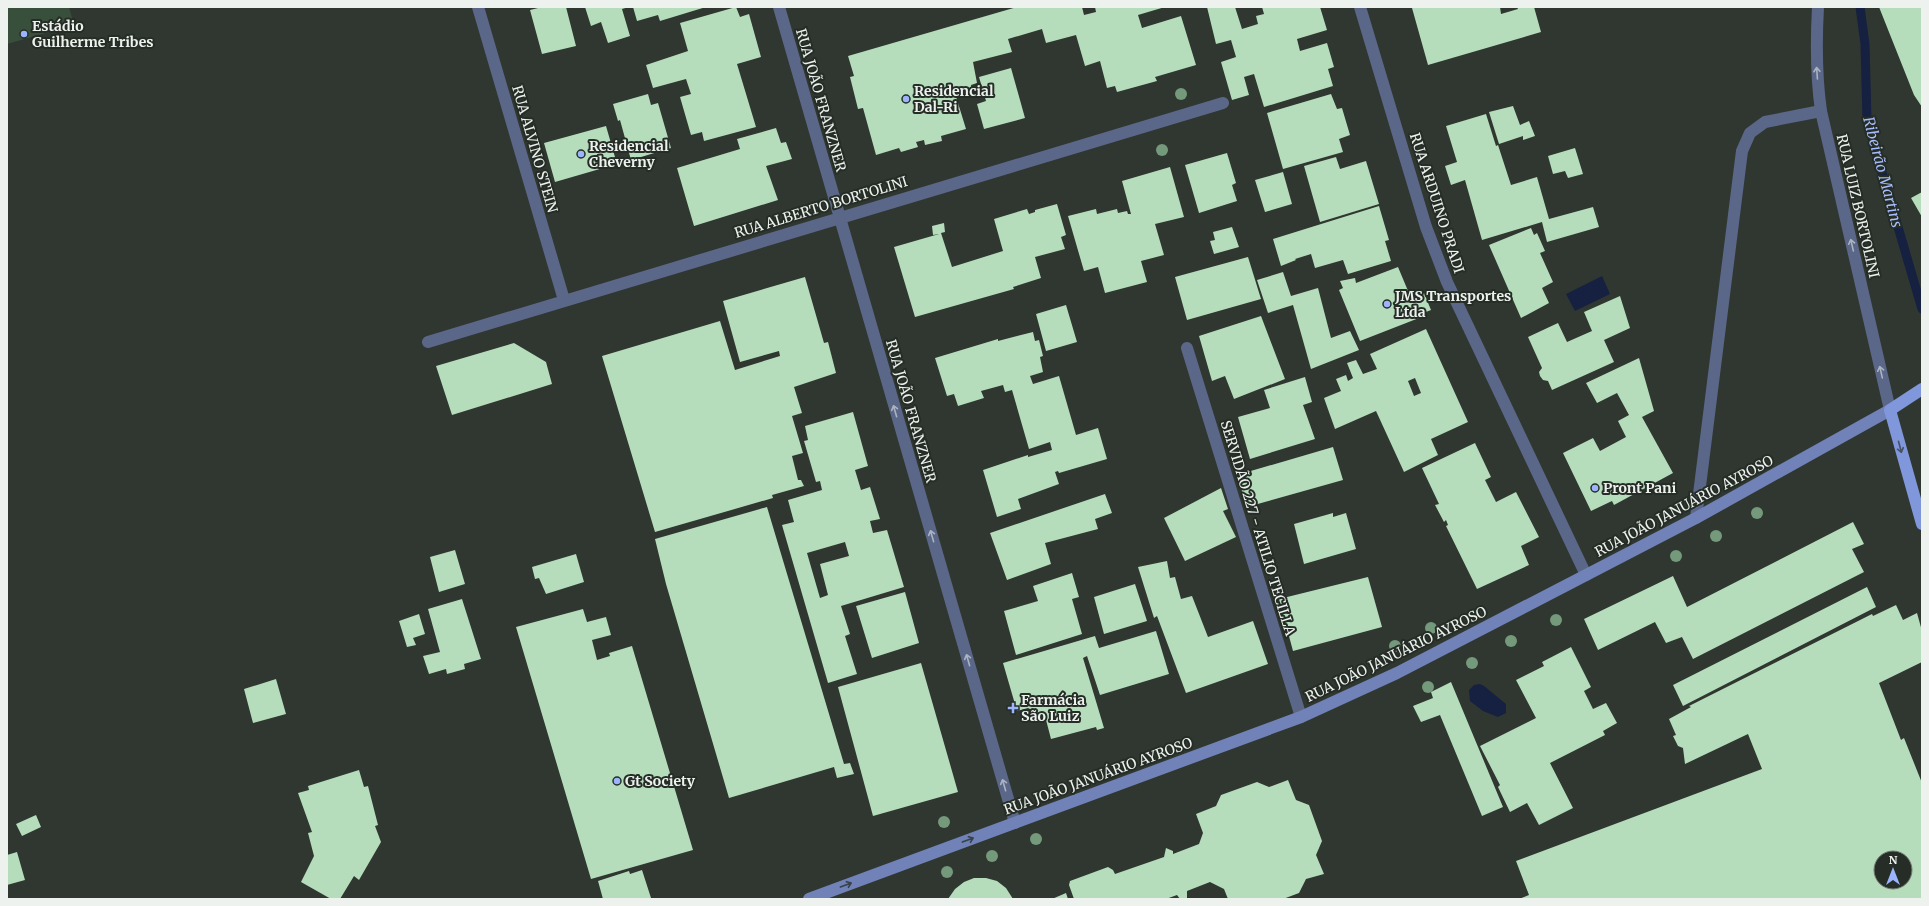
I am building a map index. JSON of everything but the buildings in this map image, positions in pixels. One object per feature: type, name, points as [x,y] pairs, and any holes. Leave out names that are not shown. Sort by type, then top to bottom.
[{"type":"main road","name":"RUA JOÃO JANUÁRIO AYROSO","points":[[809,899],[1301,717],[1397,673],[1696,518],[1890,410],[1922,389]]},
{"type":"main road","points":[[1890,410],[1922,524]]},
{"type":"street","name":"RUA ALVINO STEIN","points":[[478,7],[564,300]]},
{"type":"street","name":"RUA JOÃO FRANZNER","points":[[779,7],[1015,823]]},
{"type":"street","name":"RUA ARDUINO PRADI","points":[[1360,7],[1426,228],[1447,282],[1586,575]]},
{"type":"street","name":"RUA LUIZ BORTOLINI","points":[[1818,7],[1816,76],[1821,111],[1890,410]]},
{"type":"street","name":"RUA ALBERTO BORTOLINI","points":[[428,342],[1223,103]]},
{"type":"street","points":[[1696,518],[1742,151],[1750,133],[1765,122],[1821,111]]},
{"type":"street","name":"SERVIDÃO 227 - ATILIO TECILLA","points":[[1187,348],[1301,717]]},
{"type":"green space","name":"Estádio Guilherme Tribes","points":[[7,7],[69,7],[74,25],[7,44]]},
{"type":"water","points":[[1602,276],[1610,294],[1575,311],[1566,294]]},
{"type":"water","points":[[1480,684],[1506,704],[1506,713],[1498,717],[1483,711],[1470,701],[1469,690],[1474,685]]},
{"type":"waterway","name":"Ribeirão Martins","points":[[1860,7],[1865,44],[1867,121],[1922,309]]},
{"type":"place","name":"Estádio Guilherme Tribes","points":[[24,34]]},
{"type":"place","name":"Residencial Dal-Ri","points":[[906,99]]},
{"type":"place","name":"Residencial Cheverny","points":[[581,154]]},
{"type":"place","name":"JMS Transportes Ltda","points":[[1387,304]]},
{"type":"place","name":"Pront Pani","points":[[1595,488]]},
{"type":"place","name":"Farmácia São Luiz","points":[[1013,708]]},
{"type":"place","name":"Gt Society","points":[[617,781]]}]
